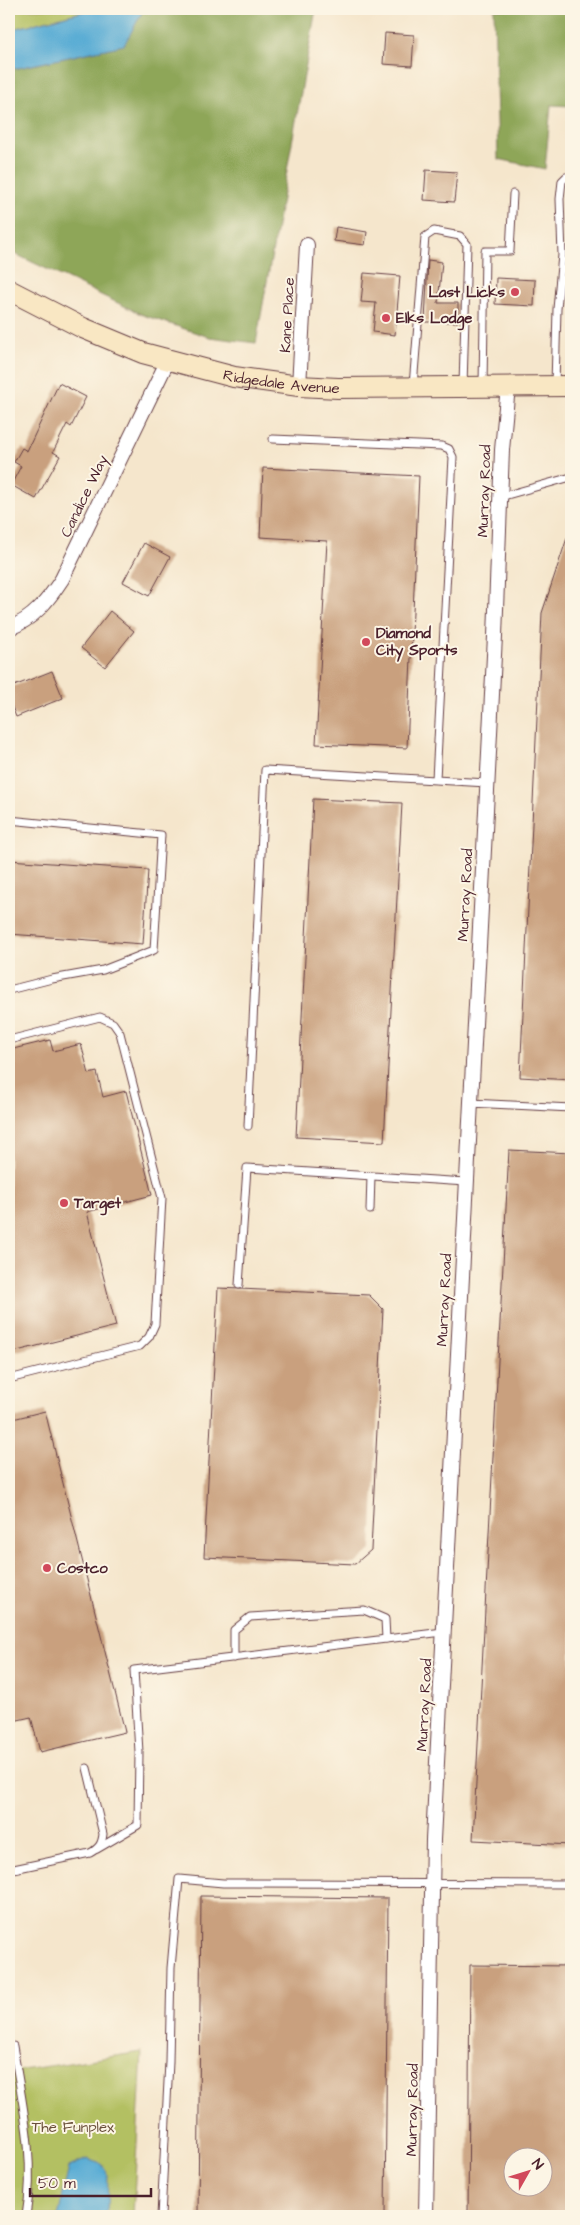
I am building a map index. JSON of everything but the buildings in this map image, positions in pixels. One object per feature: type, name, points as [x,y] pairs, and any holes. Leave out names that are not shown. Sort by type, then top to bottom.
[{"type":"main road","name":"Ridgedale Avenue","points":[[9,290],[82,328],[143,353],[234,378],[300,386],[563,386]]},
{"type":"street","name":"Kane Place","points":[[300,386],[307,245]]},
{"type":"street","name":"Candice Way","points":[[9,628],[32,615],[49,599],[62,579],[168,360]]},
{"type":"street","name":"Murray Road","points":[[426,2216],[432,1884],[500,498],[508,386]]},
{"type":"lane","points":[[563,386],[557,310],[562,255],[560,199],[562,181],[566,177]]},
{"type":"lane","points":[[483,386],[485,251],[510,251],[513,194]]},
{"type":"lane","points":[[413,387],[425,237],[434,231],[460,236],[467,244],[463,386]]},
{"type":"lane","points":[[273,439],[442,446],[449,449],[453,457],[436,779]]},
{"type":"lane","points":[[500,498],[543,487],[571,477]]},
{"type":"lane","points":[[248,1126],[265,770],[487,783]]},
{"type":"lane","points":[[9,820],[161,835],[154,950],[103,970],[52,979],[9,990]]},
{"type":"lane","points":[[9,1040],[100,1017],[113,1022],[120,1033],[162,1198],[155,1324],[149,1337],[140,1346],[9,1379]]},
{"type":"lane","points":[[470,1103],[571,1108]]},
{"type":"lane","points":[[239,1285],[247,1168],[466,1182]]},
{"type":"lane","points":[[370,1210],[372,1176]]},
{"type":"lane","points":[[234,1658],[234,1630],[250,1617],[364,1610],[385,1619],[386,1639]]},
{"type":"lane","points":[[9,1870],[90,1853],[138,1825],[139,1752],[134,1670],[444,1632]]},
{"type":"lane","points":[[87,1768],[104,1834],[102,1843],[97,1849]]},
{"type":"lane","points":[[161,2216],[169,2062],[171,1968],[179,1879],[223,1883],[571,1884]]},
{"type":"lane","points":[[13,2046],[30,2157],[30,2195],[26,2216]]},
{"type":"green space","points":[[9,9],[94,9],[9,30]]},
{"type":"green space","points":[[144,9],[316,9],[256,343],[209,337],[143,315],[9,251],[9,70],[123,45]]},
{"type":"green space","points":[[494,9],[571,9],[571,106],[551,105],[545,169],[498,159]]},
{"type":"green space","name":"The Funplex","points":[[142,2052],[133,2216],[9,2216],[9,2072]]},
{"type":"water","points":[[94,9],[144,9],[124,45],[9,70],[9,30]]},
{"type":"water","points":[[87,2159],[101,2164],[108,2175],[107,2216],[58,2216],[69,2167]]},
{"type":"place","name":"Last Licks","points":[[515,292]]},
{"type":"place","name":"Elks Lodge","points":[[386,318]]},
{"type":"place","name":"Diamond City Sports","points":[[366,642]]},
{"type":"place","name":"Target","points":[[64,1203]]},
{"type":"place","name":"Costco","points":[[47,1568]]}]
